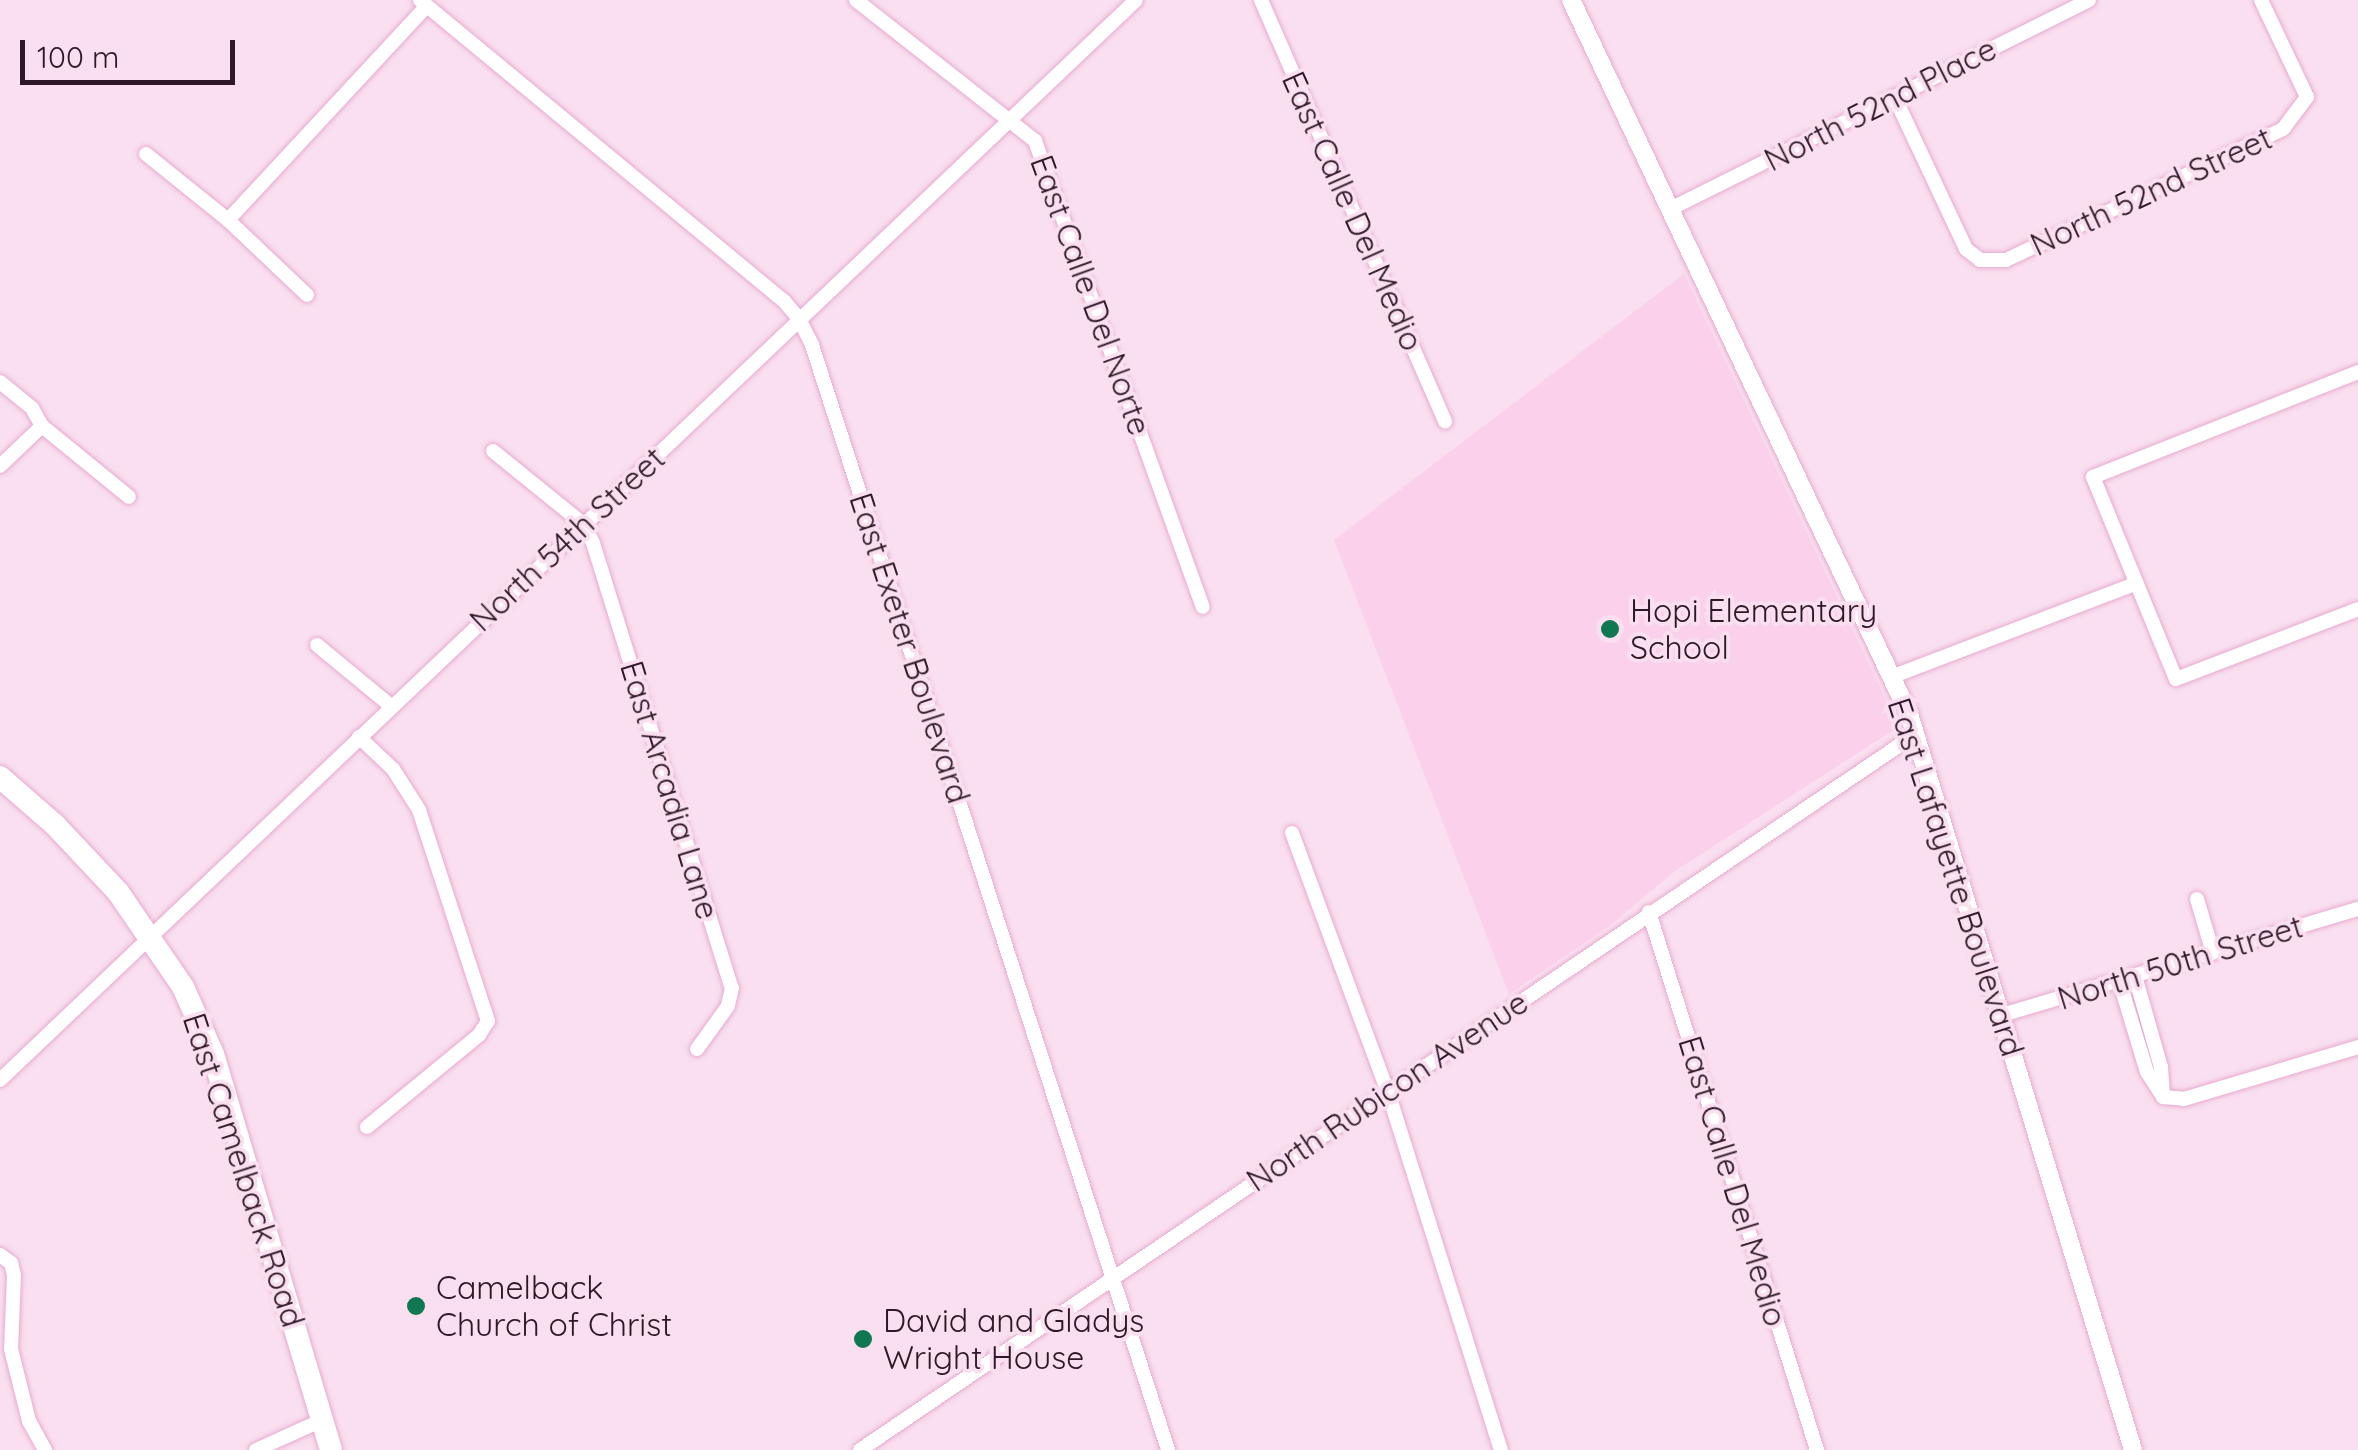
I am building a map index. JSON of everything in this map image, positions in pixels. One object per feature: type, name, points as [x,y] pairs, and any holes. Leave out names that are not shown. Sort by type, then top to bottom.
[{"type":"main road","name":"East Camelback Road","points":[[0,776],[87,857],[152,934],[183,987],[213,1054],[332,1450]]},
{"type":"street","name":"East Calle Del Norte","points":[[856,0],[1008,124],[1035,140],[1203,607]]},
{"type":"street","name":"North 54th Street","points":[[0,1080],[1136,0]]},
{"type":"street","name":"East Calle Del Medio","points":[[1261,0],[1445,422]]},
{"type":"street","name":"East Lafayette Boulevard","points":[[1572,0],[1916,734],[2133,1450]]},
{"type":"street","name":"North 52nd Place","points":[[1670,209],[1895,98],[2059,6],[2090,0]]},
{"type":"street","name":"North 52nd Street","points":[[1895,98],[1966,249],[1980,260],[2006,260],[2283,129],[2307,96],[2261,0]]},
{"type":"street","points":[[228,220],[424,3]]},
{"type":"street","name":"East Exeter Boulevard","points":[[424,3],[784,301],[799,319],[824,381],[1168,1450]]},
{"type":"street","points":[[146,154],[228,220],[308,295]]},
{"type":"street","points":[[2358,372],[2093,477],[2176,679],[2358,609]]},
{"type":"street","points":[[0,382],[32,408],[42,426],[129,497]]},
{"type":"street","points":[[0,466],[42,426]]},
{"type":"street","points":[[493,452],[584,524]]},
{"type":"street","name":"East Arcadia Lane","points":[[584,524],[732,988],[728,1006],[697,1049]]},
{"type":"street","points":[[1891,677],[2137,583]]},
{"type":"street","points":[[316,645],[391,706]]},
{"type":"street","name":"North Rubicon Avenue","points":[[860,1450],[1916,734]]},
{"type":"street","points":[[359,737],[393,769],[419,810],[487,1026],[368,1127]]},
{"type":"street","points":[[1292,833],[1388,1092],[1501,1450]]},
{"type":"street","points":[[2197,899],[2213,953]]},
{"type":"street","name":"North 50th Street","points":[[2002,1016],[2358,909]]},
{"type":"street","name":"East Calle Del Medio","points":[[1649,912],[1817,1450]]},
{"type":"street","points":[[2135,976],[2147,1072],[2163,1097],[2184,1099],[2358,1048]]},
{"type":"street","points":[[2119,980],[2143,1032]]},
{"type":"street","points":[[0,1255],[11,1263],[14,1275],[6,1346],[29,1420],[45,1450]]},
{"type":"street","points":[[256,1450],[322,1420]]},
{"type":"shaded area","name":"Hopi Elementary School","points":[[1684,274],[1894,717],[1895,729],[1675,871],[1608,927],[1509,994],[1334,540]]},
{"type":"place","name":"Hopi Elementary School","points":[[1610,629]]},
{"type":"place","name":"Camelback Church of Christ","points":[[416,1306]]},
{"type":"place","name":"David and Gladys Wright House","points":[[863,1339]]}]
